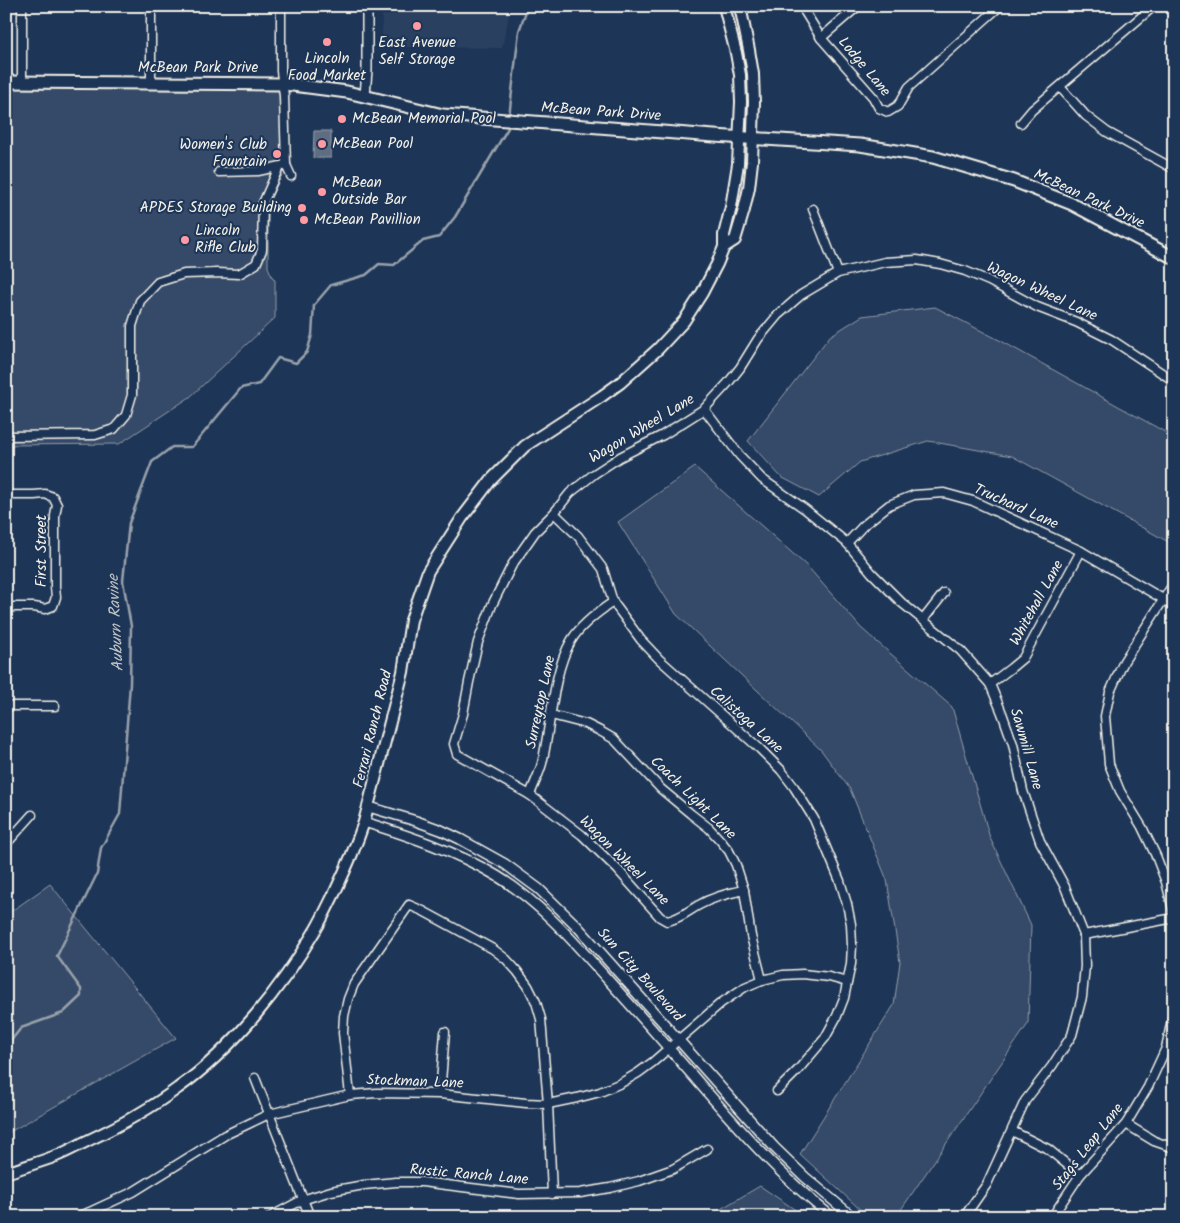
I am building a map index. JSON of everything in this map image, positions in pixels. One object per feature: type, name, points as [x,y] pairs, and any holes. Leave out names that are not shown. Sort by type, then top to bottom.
[{"type":"main road","name":"Ferrari Ranch Road","points":[[6,1173],[57,1156],[112,1129],[180,1088],[240,1032],[291,968],[317,928],[347,867],[369,807],[403,672],[411,620],[428,571],[462,518],[491,480],[525,446],[620,383],[658,349],[684,321],[702,293],[717,264],[724,247],[724,235],[738,164],[741,102],[740,75],[724,6]]},
{"type":"main road","name":"Ferrari Ranch Road","points":[[724,247],[735,240],[749,188],[751,167],[754,102],[753,74],[750,50],[740,6]]},
{"type":"main road","name":"McBean Park Drive","points":[[6,82],[283,84],[332,89],[443,115],[860,145],[932,157],[1014,181],[1093,214],[1174,258]]},
{"type":"street","points":[[22,6],[22,82]]},
{"type":"street","points":[[151,6],[151,83]]},
{"type":"street","points":[[6,436],[95,435],[114,429],[126,415],[132,395],[132,326],[140,301],[158,282],[184,274],[238,274],[256,264],[262,250],[264,203],[282,166],[283,84],[281,71],[281,6]]},
{"type":"street","points":[[364,96],[367,70],[368,6]]},
{"type":"street","name":"Lodge Lane","points":[[804,6],[804,12],[821,38],[872,97],[879,108],[888,112],[898,106],[909,87],[1000,6]]},
{"type":"street","points":[[821,38],[858,6]]},
{"type":"street","points":[[1021,123],[1032,110],[1154,6]]},
{"type":"street","points":[[1060,87],[1086,116],[1107,132],[1172,165]]},
{"type":"street","points":[[219,172],[258,172],[282,166]]},
{"type":"street","points":[[282,166],[291,176]]},
{"type":"street","points":[[813,209],[838,273]]},
{"type":"street","name":"Wagon Wheel Lane","points":[[744,890],[721,895],[699,905],[675,920],[667,921],[660,917],[618,870],[582,835],[530,795],[457,754],[454,744],[463,714],[468,682],[478,642],[492,605],[512,565],[535,532],[570,493],[594,474],[620,457],[663,435],[704,409],[740,368],[758,339],[778,315],[801,295],[838,273],[885,262],[917,260],[965,271],[989,281],[1037,307],[1076,322],[1112,340],[1174,381]]},
{"type":"street","name":"Sawmill Lane","points":[[704,409],[740,456],[762,479],[805,509],[847,543],[872,573],[902,603],[961,652],[990,684],[1013,744],[1023,792],[1040,841],[1065,887],[1084,935],[1085,966],[1082,997],[1072,1035],[1052,1066],[1025,1101],[988,1184],[964,1217]]},
{"type":"street","name":"Truchard Lane","points":[[847,543],[864,525],[889,505],[914,495],[944,493],[974,501],[1081,551],[1174,607]]},
{"type":"street","name":"First Street","points":[[6,495],[44,494],[53,497],[57,506],[55,516],[56,597],[53,606],[45,609],[6,607]]},
{"type":"street","name":"Calistoga Lane","points":[[554,513],[578,536],[603,569],[613,602],[641,640],[659,659],[781,770],[794,786],[814,819],[840,881],[851,924],[852,945],[851,964],[844,998],[825,1038],[777,1091]]},
{"type":"street","name":"Whitehall Lane","points":[[990,684],[1023,658],[1081,551]]},
{"type":"street","points":[[1174,582],[1124,661],[1110,692],[1105,716],[1109,764],[1120,790],[1142,827],[1156,856],[1166,882],[1174,913]]},
{"type":"street","points":[[923,620],[944,593]]},
{"type":"street","name":"Surreytop Lane","points":[[530,795],[543,761],[563,656],[572,639],[593,617],[613,602]]},
{"type":"street","points":[[6,706],[55,706]]},
{"type":"street","name":"Coach Light Lane","points":[[551,715],[586,724],[614,740],[662,789],[709,828],[729,851],[736,865],[744,890],[751,936],[762,980]]},
{"type":"street","name":"Sun City Boulevard","points":[[369,807],[416,821],[460,839],[487,853],[539,889],[577,926],[763,1156],[832,1217]]},
{"type":"street","points":[[6,844],[32,815]]},
{"type":"street","name":"Sun City Boulevard","points":[[364,822],[454,853],[498,877],[530,900],[568,935],[774,1147],[853,1217]]},
{"type":"street","points":[[350,1095],[343,1033],[348,999],[354,984],[409,905],[493,949],[518,971],[536,1002],[541,1019],[548,1104],[552,1194]]},
{"type":"street","points":[[1084,935],[1174,918]]},
{"type":"street","name":"Stockman Lane","points":[[77,1217],[132,1192],[225,1135],[269,1114],[350,1095],[440,1094],[548,1104],[585,1096],[622,1083],[653,1062],[721,1003],[745,987],[762,980],[784,975],[803,974],[829,977],[847,982]]},
{"type":"street","name":"Stags Leap Lane","points":[[1052,1217],[1080,1176],[1126,1124],[1148,1087],[1170,1049],[1174,1010]]},
{"type":"street","points":[[440,1094],[445,1032]]},
{"type":"street","points":[[255,1078],[310,1217]]},
{"type":"street","points":[[1126,1124],[1154,1141],[1174,1148]]},
{"type":"street","points":[[1012,1131],[1048,1149],[1080,1176]]},
{"type":"street","name":"Rustic Ranch Lane","points":[[270,1217],[302,1200],[332,1191],[396,1182],[422,1182],[520,1194],[580,1193],[639,1181],[673,1169],[707,1149]]},
{"type":"shaded area","points":[[511,6],[502,48],[382,47],[382,7]]},
{"type":"shaded area","points":[[6,87],[284,88],[286,167],[268,203],[268,267],[275,280],[275,318],[190,397],[119,444],[6,445]]},
{"type":"shaded area","name":"McBean Pool","points":[[314,131],[331,131],[331,158],[313,158]]},
{"type":"shaded area","points":[[935,307],[1003,342],[1174,437],[1174,545],[1012,456],[928,441],[860,462],[819,497],[781,477],[748,441],[830,336],[862,316]]},
{"type":"shaded area","points":[[695,467],[808,567],[861,628],[952,707],[990,838],[1031,925],[1028,1024],[896,1217],[874,1217],[864,1213],[800,1154],[894,1005],[900,962],[887,880],[850,789],[821,750],[676,614],[618,522]]},
{"type":"shaded area","points":[[50,884],[176,1038],[6,1134],[6,915]]},
{"type":"shaded area","points":[[760,1186],[806,1217],[707,1217]]},
{"type":"waterway","name":"Auburn Ravine","points":[[509,117],[519,31],[528,6]]},
{"type":"waterway","name":"Auburn Ravine","points":[[6,1047],[21,1028],[63,1013],[81,996],[81,989],[57,956],[97,874],[101,848],[120,814],[130,684],[131,626],[123,581],[129,523],[152,462],[172,447],[192,447],[241,388],[259,384],[278,358],[296,363],[307,352],[312,335],[314,305],[331,285],[366,275],[379,264],[394,265],[423,241],[439,237],[455,217],[508,128],[508,123]]},
{"type":"place","name":"East Avenue Self Storage","points":[[417,26]]},
{"type":"place","name":"Lincoln Food Market","points":[[327,42]]},
{"type":"place","name":"McBean Memorial Pool","points":[[342,119]]},
{"type":"place","name":"McBean Pool","points":[[322,144]]},
{"type":"place","name":"Women's Club Fountain","points":[[277,154]]},
{"type":"place","name":"McBean Outside Bar","points":[[322,192]]},
{"type":"place","name":"APDES Storage Building","points":[[302,208]]},
{"type":"place","name":"McBean Pavillion","points":[[304,220]]},
{"type":"place","name":"Lincoln Rifle Club","points":[[185,240]]}]
